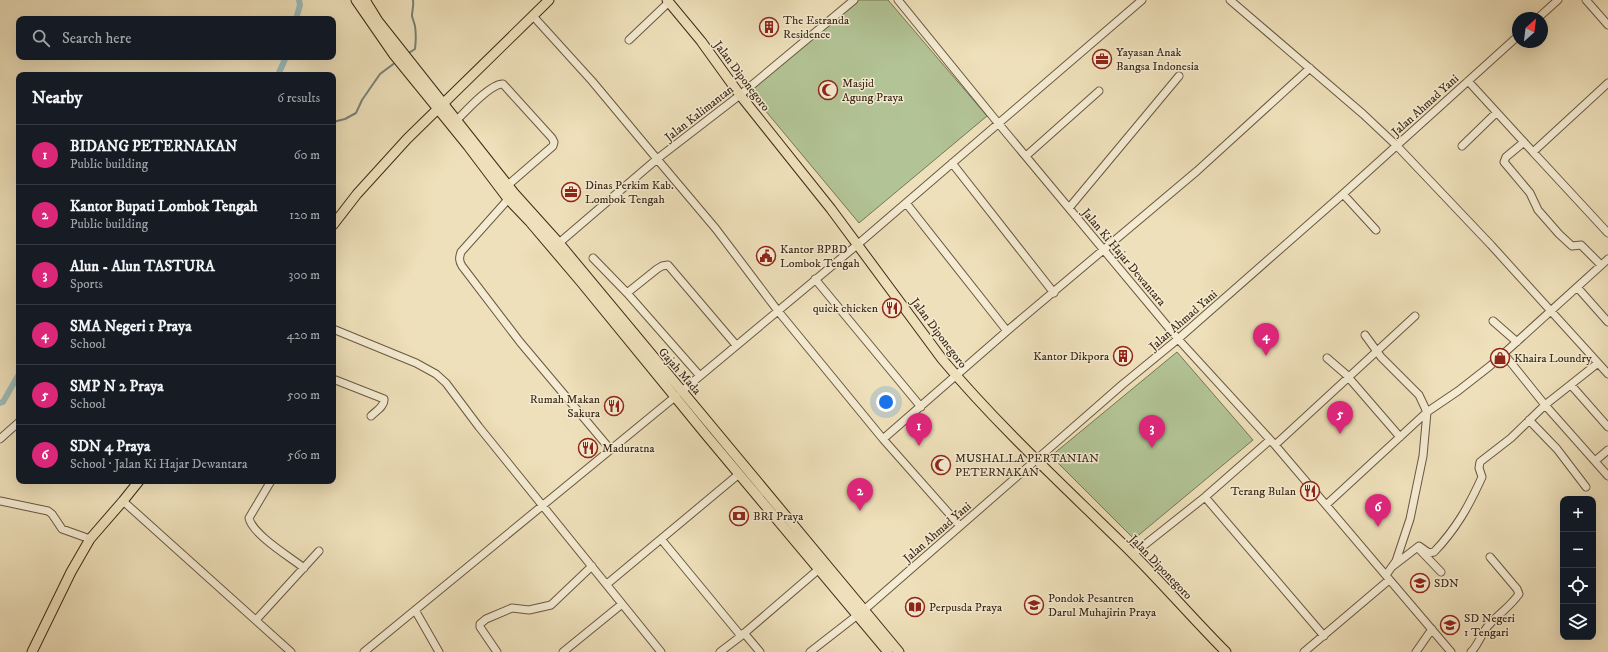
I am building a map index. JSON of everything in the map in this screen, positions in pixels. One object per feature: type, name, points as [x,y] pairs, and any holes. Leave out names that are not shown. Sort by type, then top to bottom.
[{"type":"main road","points":[[356,0],[441,107]]},
{"type":"main road","points":[[365,0],[396,51]]},
{"type":"main road","points":[[336,221],[357,194],[402,144],[549,0]]},
{"type":"main road","name":"Jalan Diponegoro","points":[[668,1],[701,41],[740,95],[831,209],[956,376],[1036,460],[1133,554],[1226,652]]},
{"type":"main road","points":[[406,63],[422,90],[441,107]]},
{"type":"main road","name":"Gajah Mada","points":[[441,107],[457,120],[508,185],[511,196],[530,222],[603,302]]},
{"type":"main road","name":"Gajah Mada","points":[[441,107],[468,146],[511,196],[559,244],[603,302],[860,612],[888,652]]},
{"type":"main road","name":"Gajah Mada","points":[[679,394],[739,474],[783,520],[819,569],[899,652]]},
{"type":"main road","points":[[32,652],[71,572],[90,539],[137,484]]},
{"type":"street","name":"Jalan Kalimantan","points":[[559,244],[657,158],[740,95],[854,0]]},
{"type":"street","name":"Jalan Ki Hajar Dewantara","points":[[898,0],[998,123],[1178,339],[1272,443],[1451,652]]},
{"type":"street","points":[[364,652],[679,394],[857,245],[1142,0]]},
{"type":"street","points":[[1230,0],[1363,114],[1397,146],[1491,245],[1608,374]]},
{"type":"street","points":[[1545,12],[1558,0]]},
{"type":"street","points":[[1586,0],[1608,25]]},
{"type":"street","points":[[628,40],[668,1]]},
{"type":"street","points":[[533,16],[592,81],[657,158],[716,229],[778,311],[883,439],[960,526]]},
{"type":"street","name":"Jalan Ahmad Yani","points":[[810,652],[860,612],[1123,384],[1178,339],[1397,146],[1512,41]]},
{"type":"street","points":[[883,439],[1007,331],[1054,293],[1197,171],[1310,68]]},
{"type":"street","points":[[1069,208],[1179,76]]},
{"type":"street","points":[[1468,81],[1608,233]]},
{"type":"street","points":[[1533,152],[1608,83]]},
{"type":"street","points":[[457,120],[483,95],[498,84],[502,84],[552,138],[554,142],[553,146],[508,185]]},
{"type":"street","points":[[1026,156],[1099,91]]},
{"type":"street","points":[[1462,146],[1496,112]]},
{"type":"street","points":[[1524,142],[1506,157],[1504,162],[1530,194],[1534,200],[1535,207],[1559,234],[1572,246],[1581,245],[1601,265]]},
{"type":"street","points":[[952,163],[1054,293]]},
{"type":"street","points":[[1343,194],[1376,230]]},
{"type":"street","points":[[511,196],[461,252],[460,262],[520,342],[610,450]]},
{"type":"street","points":[[906,203],[1007,331]]},
{"type":"street","points":[[593,258],[628,293],[700,376]]},
{"type":"street","points":[[1326,505],[1427,412],[1463,388],[1504,354],[1608,259]]},
{"type":"street","points":[[628,293],[657,269],[668,265],[736,345]]},
{"type":"street","points":[[815,279],[921,407]]},
{"type":"street","points":[[1576,287],[1608,322]]},
{"type":"street","points":[[1133,554],[1272,443],[1349,378],[1415,316]]},
{"type":"street","points":[[1493,321],[1517,342]]},
{"type":"street","points":[[336,330],[416,363],[436,374],[446,383],[462,406],[661,652]]},
{"type":"street","points":[[1304,652],[1324,636],[1388,577],[1406,535],[1423,456],[1427,412],[1419,396],[1376,351],[1365,336]]},
{"type":"street","points":[[1504,354],[1545,405],[1608,476]]},
{"type":"street","points":[[1327,358],[1349,378],[1400,437]]},
{"type":"street","points":[[1392,566],[1417,547],[1421,546],[1431,553],[1448,538],[1458,523],[1482,478],[1479,463],[1511,438],[1545,405],[1598,363]]},
{"type":"street","points":[[336,379],[384,399],[382,406],[371,416]]},
{"type":"street","points":[[1571,385],[1608,426]]},
{"type":"street","points":[[1529,420],[1557,449],[1586,487]]},
{"type":"street","points":[[0,439],[16,425]]},
{"type":"street","points":[[1595,461],[1608,450]]},
{"type":"street","points":[[607,584],[739,474]]},
{"type":"street","points":[[268,484],[249,520],[259,534],[304,568]]},
{"type":"street","points":[[1205,497],[1324,636]]},
{"type":"street","points":[[0,501],[48,511],[52,514],[62,529],[90,539]]},
{"type":"street","points":[[123,501],[292,652]]},
{"type":"street","points":[[661,539],[742,635],[760,652]]},
{"type":"street","points":[[1417,547],[1440,572]]},
{"type":"street","points":[[256,620],[319,551]]},
{"type":"street","points":[[1471,652],[1480,642],[1487,626],[1506,610],[1519,594],[1490,557]]},
{"type":"street","points":[[497,652],[480,627],[483,621],[514,608],[529,610],[551,605],[592,566]]},
{"type":"street","points":[[720,652],[819,569]]},
{"type":"street","points":[[563,652],[622,604]]},
{"type":"street","points":[[415,610],[439,652]]},
{"type":"street","points":[[1416,652],[1432,629]]},
{"type":"green space","points":[[857,0],[888,0],[987,116],[859,223],[749,91]]},
{"type":"green space","points":[[1177,352],[1253,440],[1134,539],[1051,456]]},
{"type":"waterway","points":[[297,16],[300,5],[299,0]]},
{"type":"waterway","points":[[407,54],[415,49],[415,26],[412,16],[413,0]]},
{"type":"waterway","points":[[279,72],[285,60]]},
{"type":"waterway","points":[[336,121],[345,119],[356,113],[362,100],[380,74],[396,62]]},
{"type":"waterway","points":[[0,403],[3,402],[16,379]]},
{"type":"place","name":"The Estranda Residence","points":[[769,27]]},
{"type":"place","name":"Yayasan Anak Bangsa Indonesia","points":[[1102,59]]},
{"type":"place","name":"Masjid Agung Praya","points":[[828,90]]},
{"type":"place","name":"Dinas Perkim Kab. Lombok Tengah","points":[[571,192]]},
{"type":"place","name":"Kantor BPBD Lombok Tengah","points":[[766,256]]},
{"type":"place","name":"quick chicken","points":[[892,308]]},
{"type":"place","name":"Kantor Dikpora","points":[[1123,356]]},
{"type":"place","name":"SMA Negeri 1 Praya","points":[[1266,356]]},
{"type":"place","name":"Khaira Loundry","points":[[1500,358]]},
{"type":"place","name":"Rumah Makan Sakura","points":[[614,406]]},
{"type":"place","name":"SMP N 2 Praya","points":[[1340,434]]},
{"type":"place","name":"BIDANG PETERNAKAN","points":[[919,446]]},
{"type":"place","name":"Maduratna","points":[[588,448]]},
{"type":"place","name":"Alun - Alun TASTURA","points":[[1152,448]]},
{"type":"place","name":"MUSHALLA PERTANIAN PETERNAKAN","points":[[941,465]]},
{"type":"place","name":"Terang Bulan","points":[[1310,491]]},
{"type":"place","name":"Kantor Bupati Lombok Tengah","points":[[860,511]]},
{"type":"place","name":"BRI Praya","points":[[739,516]]},
{"type":"place","name":"SDN 4 Praya","points":[[1378,527]]},
{"type":"place","name":"SDN","points":[[1420,583]]},
{"type":"place","name":"Pondok Pesantren Darul Muhajirin Praya","points":[[1034,605]]},
{"type":"place","name":"Perpusda Praya","points":[[915,607]]},
{"type":"place","name":"SD Negeri 1 Tengari","points":[[1450,625]]}]
